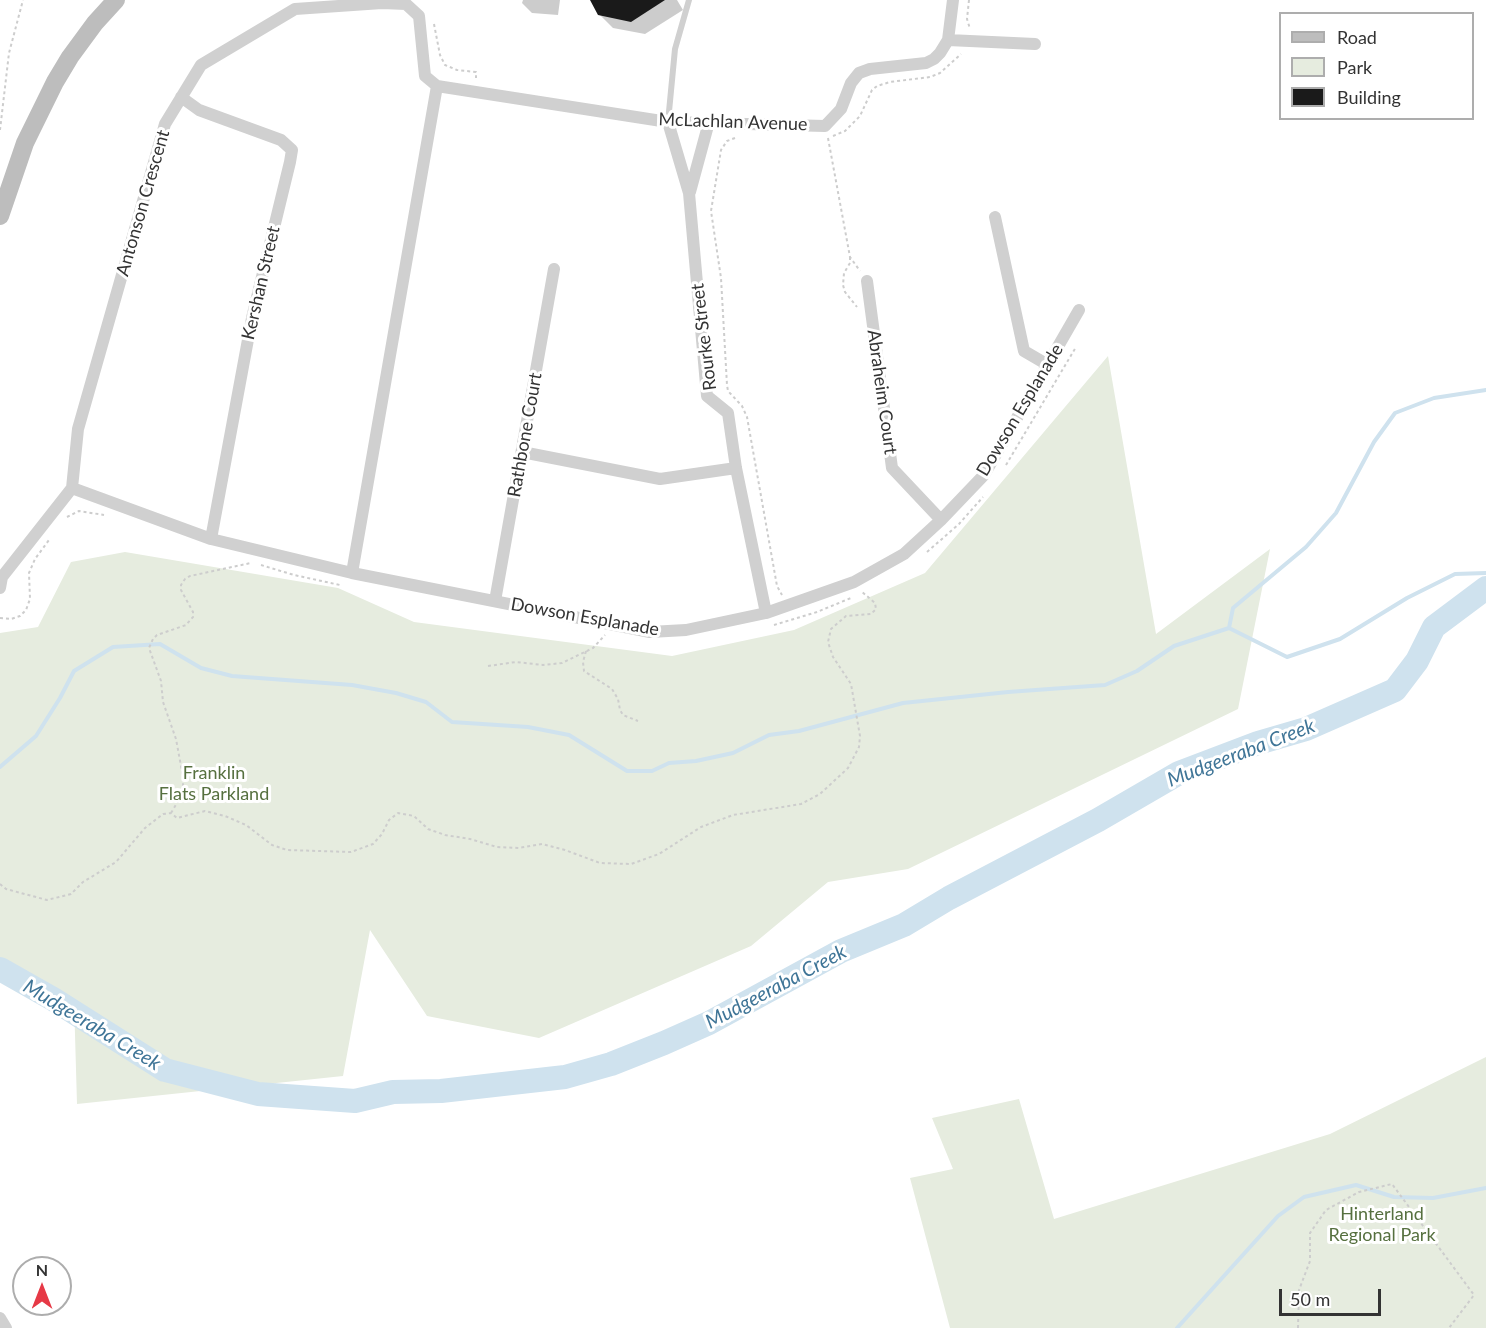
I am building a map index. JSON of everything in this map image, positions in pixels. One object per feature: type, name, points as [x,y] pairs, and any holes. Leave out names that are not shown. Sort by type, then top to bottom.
[{"type":"main road","points":[[0,216],[25,142],[55,82],[95,23],[116,0]]},
{"type":"street","points":[[953,0],[948,40],[1035,44]]},
{"type":"street","name":"Antonson Crescent","points":[[72,488],[78,429],[165,124],[201,65],[295,9],[382,3],[406,4],[419,16],[425,76],[437,86]]},
{"type":"street","name":"McLachlan Avenue","points":[[437,86],[668,122],[825,126],[841,109],[851,83],[859,73],[870,69],[926,63],[940,53],[948,40]]},
{"type":"street","points":[[351,573],[437,86]]},
{"type":"street","name":"Kershan Street","points":[[181,98],[199,110],[281,140],[292,150],[252,318],[211,539]]},
{"type":"street","name":"Rourke Street","points":[[668,122],[689,193],[708,396],[728,413],[736,468],[766,613]]},
{"type":"street","name":"Rourke Street","points":[[689,193],[709,122]]},
{"type":"street","points":[[995,217],[1024,351],[1048,365]]},
{"type":"street","name":"Rathbone Court","points":[[495,601],[554,269]]},
{"type":"street","name":"Abraheim Court","points":[[867,281],[892,468],[941,520]]},
{"type":"street","name":"Dowson Esplanade","points":[[72,488],[211,539],[351,573],[650,632],[686,630],[766,613],[859,587],[904,554],[941,520],[984,475],[1079,310]]},
{"type":"street","points":[[522,452],[660,479],[736,468]]},
{"type":"street","points":[[0,588],[2,577],[72,488]]},
{"type":"street","points":[[0,1318],[6,1328]]},
{"type":"lane","points":[[668,122],[675,50],[690,0]]},
{"type":"path","points":[[0,130],[9,53],[23,0]]},
{"type":"path","points":[[819,139],[845,131],[854,123],[860,116],[872,90],[877,86],[930,77],[940,73],[958,56],[967,52],[970,27],[966,20],[969,0]]},
{"type":"path","points":[[739,137],[727,141],[722,150],[711,211],[721,278],[728,391],[742,406],[747,417],[777,586],[790,605],[793,619]]},
{"type":"path","points":[[827,138],[850,257],[867,281]]},
{"type":"path","points":[[1004,469],[1076,347]]},
{"type":"path","points":[[925,554],[959,524],[983,496]]},
{"type":"path","points":[[63,520],[70,514],[80,511],[103,514]]},
{"type":"path","points":[[0,618],[11,619],[20,616],[26,610],[30,599],[29,573],[35,559],[49,540]]},
{"type":"path","points":[[243,559],[294,575],[346,586]]},
{"type":"path","points":[[171,813],[183,793],[183,777],[176,739],[163,702],[161,681],[149,648],[157,635],[186,625],[193,617],[193,612],[181,590],[185,579],[252,562]]},
{"type":"path","points":[[0,884],[6,889],[47,900],[72,894],[83,882],[116,862],[145,828],[163,814],[171,813],[177,818],[205,811],[246,825],[272,845],[287,849],[351,852],[374,844],[389,820],[398,813],[414,816],[428,829],[445,835],[497,847],[519,848],[542,844],[565,849],[600,863],[631,864],[659,854],[701,827],[733,815],[801,804],[820,794],[848,768],[859,747],[860,736],[851,684],[833,657],[828,642],[831,629],[846,616],[871,614],[876,609],[875,603],[859,587],[839,604],[766,627]]},
{"type":"path","points":[[488,666],[516,662],[543,665],[562,663],[598,644],[606,633],[610,633]]},
{"type":"path","points":[[586,651],[583,662],[584,671],[612,689],[623,715],[638,721]]},
{"type":"path","points":[[1298,1328],[1299,1290],[1311,1261],[1310,1233],[1326,1210],[1359,1192],[1392,1184],[1474,1295],[1449,1328]]},
{"type":"green space","name":"Franklin Flats Parkland","points":[[1108,356],[1156,634],[1270,549],[1238,709],[908,869],[828,882],[751,946],[539,1038],[427,1016],[370,930],[343,1076],[77,1104],[74,1000],[0,979],[0,633],[38,627],[71,562],[125,552],[338,588],[414,622],[672,656],[794,630],[925,573]]},
{"type":"green space","name":"Hinterland Regional Park","points":[[1486,1057],[1486,1328],[950,1328],[910,1178],[953,1169],[932,1118],[1019,1099],[1054,1219],[1330,1134]]},
{"type":"building","points":[[590,0],[665,0],[631,22],[598,15]]},
{"type":"waterway","points":[[1229,628],[1233,608],[1306,547],[1336,513],[1374,442],[1395,413],[1434,398],[1486,390]]},
{"type":"waterway","points":[[0,767],[36,736],[74,671],[113,647],[160,644],[201,668],[232,676],[352,685],[396,693],[426,702],[452,722],[528,727],[569,735],[627,771],[652,771],[669,763],[696,761],[733,753],[769,735],[799,731],[903,703],[1105,685],[1137,671],[1174,646],[1229,628],[1287,657],[1340,639],[1407,598],[1455,574],[1486,573]]},
{"type":"waterway","name":"Mudgeeraba Creek","points":[[0,969],[53,999],[165,1070],[258,1094],[355,1101],[393,1092],[441,1091],[565,1077],[611,1064],[709,1023],[841,951],[904,925],[949,898],[1098,820],[1179,773],[1258,743],[1306,729],[1395,690],[1417,661],[1434,627],[1486,588]]},
{"type":"waterway","points":[[1177,1328],[1278,1216],[1304,1197],[1356,1185],[1394,1197],[1433,1198],[1486,1188]]}]
